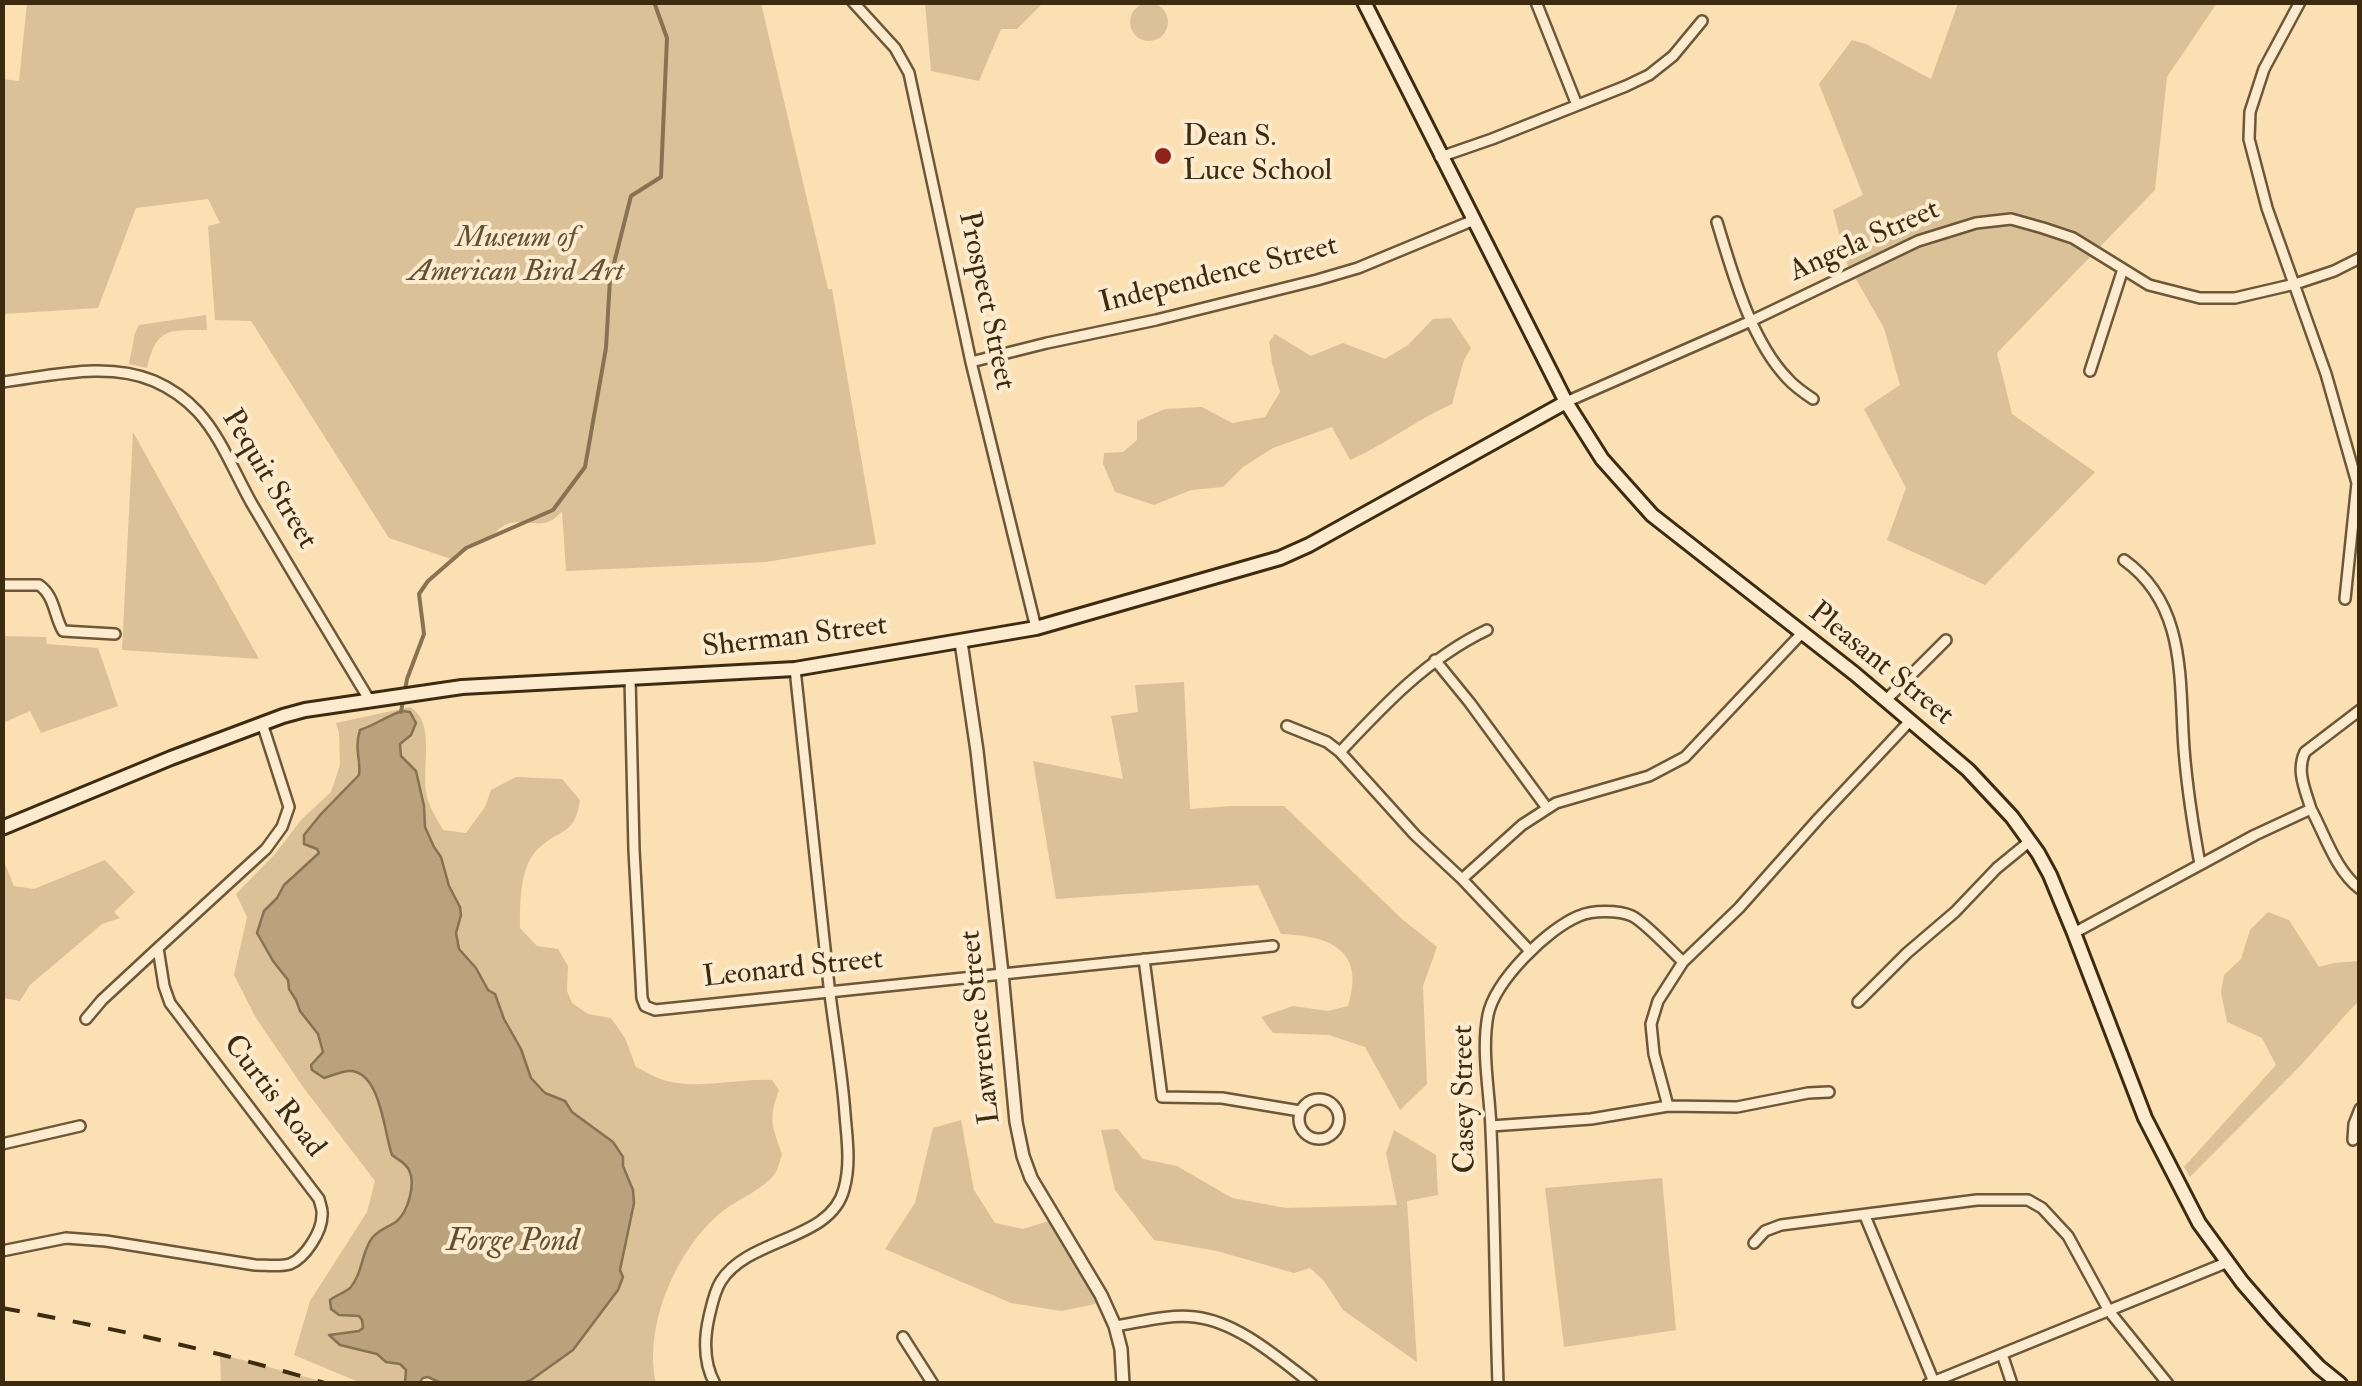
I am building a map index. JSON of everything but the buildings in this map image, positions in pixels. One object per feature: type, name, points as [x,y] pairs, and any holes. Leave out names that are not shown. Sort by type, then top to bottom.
[{"type":"main road","name":"Pleasant Street","points":[[1364,2],[1566,402],[1602,459],[1652,515],[1886,700],[1988,789],[2030,840],[2074,933],[2153,1136],[2199,1222],[2258,1302],[2340,1384]]},
{"type":"main road","name":"Sherman Street","points":[[2,828],[171,758],[305,710],[462,687],[795,669],[1036,628],[1280,558],[1566,402]]},
{"type":"street","name":"Prospect Street","points":[[853,2],[896,48],[909,73],[971,362],[1036,628]]},
{"type":"street","points":[[1536,2],[1576,105]]},
{"type":"street","points":[[2300,2],[2264,68],[2250,112],[2249,139],[2267,208],[2326,374],[2357,483],[2345,599]]},
{"type":"street","points":[[1440,157],[1649,75],[1673,56],[1702,21]]},
{"type":"street","name":"Independence Street","points":[[971,362],[1317,280],[1358,268],[1474,220]]},
{"type":"street","name":"Angela Street","points":[[1566,402],[1918,242],[1976,223],[2011,220],[2073,238],[2149,285],[2200,298],[2235,298],[2295,284],[2360,258]]},
{"type":"street","points":[[1716,222],[1751,321],[1788,380],[1812,399]]},
{"type":"street","points":[[2090,371],[2123,269]]},
{"type":"street","name":"Pequit Street","points":[[2,382],[118,372],[152,380],[196,410],[210,427],[370,701]]},
{"type":"street","points":[[2124,560],[2155,588],[2173,638],[2181,682],[2190,816],[2200,864]]},
{"type":"street","points":[[2,586],[44,588],[63,630],[115,634]]},
{"type":"street","points":[[1340,752],[1435,660],[1487,630]]},
{"type":"street","points":[[1462,879],[1556,802],[1649,776],[1685,758],[1802,633]]},
{"type":"street","points":[[1886,700],[1946,640]]},
{"type":"street","name":"Lawrence Street","points":[[961,642],[977,751],[1016,1122],[1030,1178],[1102,1295],[1115,1326],[1123,1384]]},
{"type":"street","points":[[1435,660],[1547,808]]},
{"type":"street","points":[[715,1384],[707,1362],[706,1327],[720,1282],[748,1256],[821,1222],[838,1205],[844,1192],[849,1158],[795,669]]},
{"type":"street","name":"Leonard Street","points":[[630,678],[634,850],[645,1006],[655,1010],[1273,946]]},
{"type":"street","points":[[2360,710],[2305,752],[2300,762],[2311,808],[2351,883],[2360,889]]},
{"type":"street","points":[[1668,1106],[1654,1054],[1651,1024],[1658,1000],[1683,962],[1738,908],[1910,720]]},
{"type":"street","points":[[86,1019],[266,849],[282,827],[289,807],[262,723]]},
{"type":"street","points":[[1287,726],[1340,752],[1415,836],[1462,879],[1530,952]]},
{"type":"street","points":[[2074,933],[2311,808]]},
{"type":"street","points":[[1858,1002],[2030,840]]},
{"type":"street","name":"Casey Street","points":[[1498,1384],[1486,1038],[1496,991],[1530,952],[1559,927],[1580,915],[1598,912],[1632,916],[1683,962]]},
{"type":"street","name":"Curtis Road","points":[[2,1252],[66,1238],[276,1265],[289,1264],[302,1255],[316,1236],[323,1216],[319,1198],[170,1003],[158,948]]},
{"type":"street","points":[[1144,959],[1162,1097],[1222,1098],[1300,1111]]},
{"type":"street","points":[[1491,1126],[1592,1119],[1668,1106],[1738,1107],[1828,1092]]},
{"type":"street","points":[[1326,1100],[1338,1113],[1336,1131],[1326,1138],[1307,1135],[1299,1124],[1300,1111],[1308,1102],[1326,1100]]},
{"type":"street","points":[[2353,1140],[2360,1109]]},
{"type":"street","points":[[2,1144],[80,1126]]},
{"type":"street","points":[[1754,1243],[1765,1231],[1781,1225],[1977,1200],[2028,1200],[2042,1208],[2068,1236],[2108,1310],[2168,1384]]},
{"type":"street","points":[[1865,1216],[1931,1382],[2228,1262]]},
{"type":"street","points":[[1115,1326],[1171,1316],[1220,1323],[1254,1341],[1312,1384]]},
{"type":"street","points":[[903,1337],[933,1384]]},
{"type":"street","points":[[2002,1354],[2012,1384]]},
{"type":"green space","points":[[925,2],[1043,3],[1017,29],[1001,29],[979,81],[931,71]]},
{"type":"green space","name":"Museum of American Bird Art","points":[[27,3],[761,3],[828,289],[832,289],[876,544],[766,562],[566,571],[562,511],[544,523],[507,524],[451,559],[389,538],[251,321],[215,320],[208,226],[220,223],[208,199],[136,208],[98,308],[3,314],[3,79],[19,81]]},
{"type":"green space","points":[[1149,3],[1162,9],[1168,22],[1162,35],[1149,41],[1136,35],[1130,22],[1136,9]]},
{"type":"green space","points":[[1958,3],[2217,3],[2167,77],[2155,190],[1997,353],[2012,414],[2095,472],[1985,585],[1887,540],[1906,488],[1864,409],[1900,385],[1884,328],[1853,274],[1850,275],[1833,210],[1863,195],[1819,84],[1852,40],[1931,79]]},
{"type":"green space","points":[[206,315],[207,330],[166,334],[155,345],[147,368],[129,364],[139,325]]},
{"type":"green space","points":[[1451,318],[1471,348],[1452,404],[1363,454],[1350,460],[1332,427],[1273,448],[1243,467],[1223,487],[1191,490],[1154,505],[1115,492],[1103,464],[1104,453],[1123,452],[1137,440],[1137,421],[1165,409],[1202,407],[1232,423],[1265,417],[1280,392],[1269,342],[1275,334],[1311,356],[1343,343],[1385,359],[1408,345],[1433,319]]},
{"type":"green space","points":[[133,432],[259,659],[122,650]]},
{"type":"green space","points":[[3,636],[46,637],[47,644],[98,648],[118,706],[41,733],[30,711],[3,723]]},
{"type":"green space","points":[[1184,682],[1190,809],[1284,806],[1402,919],[1437,947],[1423,986],[1427,1084],[1400,1110],[1365,1047],[1329,1035],[1273,1033],[1261,1017],[1293,1006],[1328,1011],[1348,1006],[1352,971],[1339,949],[1328,943],[1281,934],[1258,885],[1056,899],[1033,761],[1123,779],[1111,716],[1138,712],[1135,685]]},
{"type":"green space","points":[[410,707],[423,725],[426,789],[443,830],[466,833],[485,807],[491,790],[516,777],[562,779],[580,800],[571,825],[541,846],[528,863],[520,907],[520,928],[537,946],[558,949],[568,966],[567,991],[572,1003],[588,1014],[611,1018],[625,1038],[636,1067],[655,1077],[685,1084],[772,1080],[779,1090],[772,1116],[782,1154],[777,1170],[763,1185],[706,1226],[678,1266],[659,1313],[653,1361],[656,1383],[523,1383],[573,1349],[618,1290],[632,1217],[633,1190],[613,1142],[572,1111],[565,1101],[545,1094],[531,1078],[495,994],[459,949],[456,933],[460,907],[425,827],[416,770],[401,756],[400,744],[415,726],[415,718],[402,711],[360,730],[359,775],[304,835],[308,846],[319,853],[292,875],[264,911],[258,937],[320,1039],[323,1052],[312,1065],[324,1078],[347,1072],[360,1074],[369,1081],[380,1106],[390,1148],[408,1166],[411,1190],[403,1212],[368,1246],[353,1283],[333,1296],[339,1315],[358,1316],[363,1328],[333,1333],[340,1345],[377,1354],[386,1362],[403,1366],[408,1374],[405,1383],[361,1383],[294,1355],[310,1301],[367,1212],[375,1181],[303,1087],[256,1018],[234,975],[247,917],[236,894],[331,792],[340,765],[336,723]]},
{"type":"green space","points":[[3,859],[14,886],[34,889],[105,860],[135,892],[114,912],[120,918],[102,924],[30,985],[20,1001],[3,998]]},
{"type":"green space","points":[[2268,912],[2289,920],[2319,967],[2359,961],[2359,1001],[2190,1177],[2184,1167],[2276,1065],[2262,1038],[2227,1022],[2221,992],[2224,975],[2241,959],[2250,930]]},
{"type":"green space","points":[[961,1120],[974,1190],[995,1223],[1023,1229],[1055,1219],[1105,1302],[1061,1311],[1011,1303],[885,1249],[915,1203],[933,1128]]},
{"type":"green space","points":[[1118,1129],[1143,1159],[1177,1166],[1232,1198],[1286,1208],[1397,1205],[1386,1153],[1394,1130],[1436,1155],[1438,1195],[1407,1201],[1417,1362],[1343,1310],[1310,1268],[1294,1273],[1217,1251],[1154,1240],[1115,1190],[1101,1130]]},
{"type":"green space","points":[[1662,1178],[1676,1330],[1564,1347],[1545,1188]]},
{"type":"green space","points":[[220,1354],[328,1383],[221,1383]]},
{"type":"water","name":"Forge Pond","points":[[402,711],[410,712],[416,723],[411,735],[400,744],[401,756],[416,771],[425,827],[460,907],[456,933],[459,949],[495,994],[531,1078],[545,1093],[565,1101],[572,1112],[613,1142],[623,1157],[633,1190],[634,1203],[620,1270],[623,1277],[618,1290],[573,1350],[523,1383],[441,1383],[428,1377],[419,1383],[405,1383],[406,1370],[400,1364],[340,1345],[329,1335],[363,1328],[359,1316],[339,1315],[331,1309],[330,1300],[354,1282],[372,1238],[401,1217],[410,1197],[411,1176],[406,1165],[392,1155],[379,1104],[368,1080],[348,1071],[324,1078],[312,1070],[311,1065],[323,1052],[318,1034],[300,1011],[288,980],[257,933],[264,911],[284,885],[319,853],[304,844],[304,835],[359,775],[360,730]]},
{"type":"waterway","points":[[401,712],[407,679],[424,634],[419,594],[428,581],[466,548],[553,510],[585,467],[606,348],[610,279],[631,196],[661,177],[667,38],[654,2]]},
{"type":"railway","points":[[2,1308],[167,1342],[328,1384]]},
{"type":"place","name":"Dean S. Luce School","points":[[1163,156]]}]
